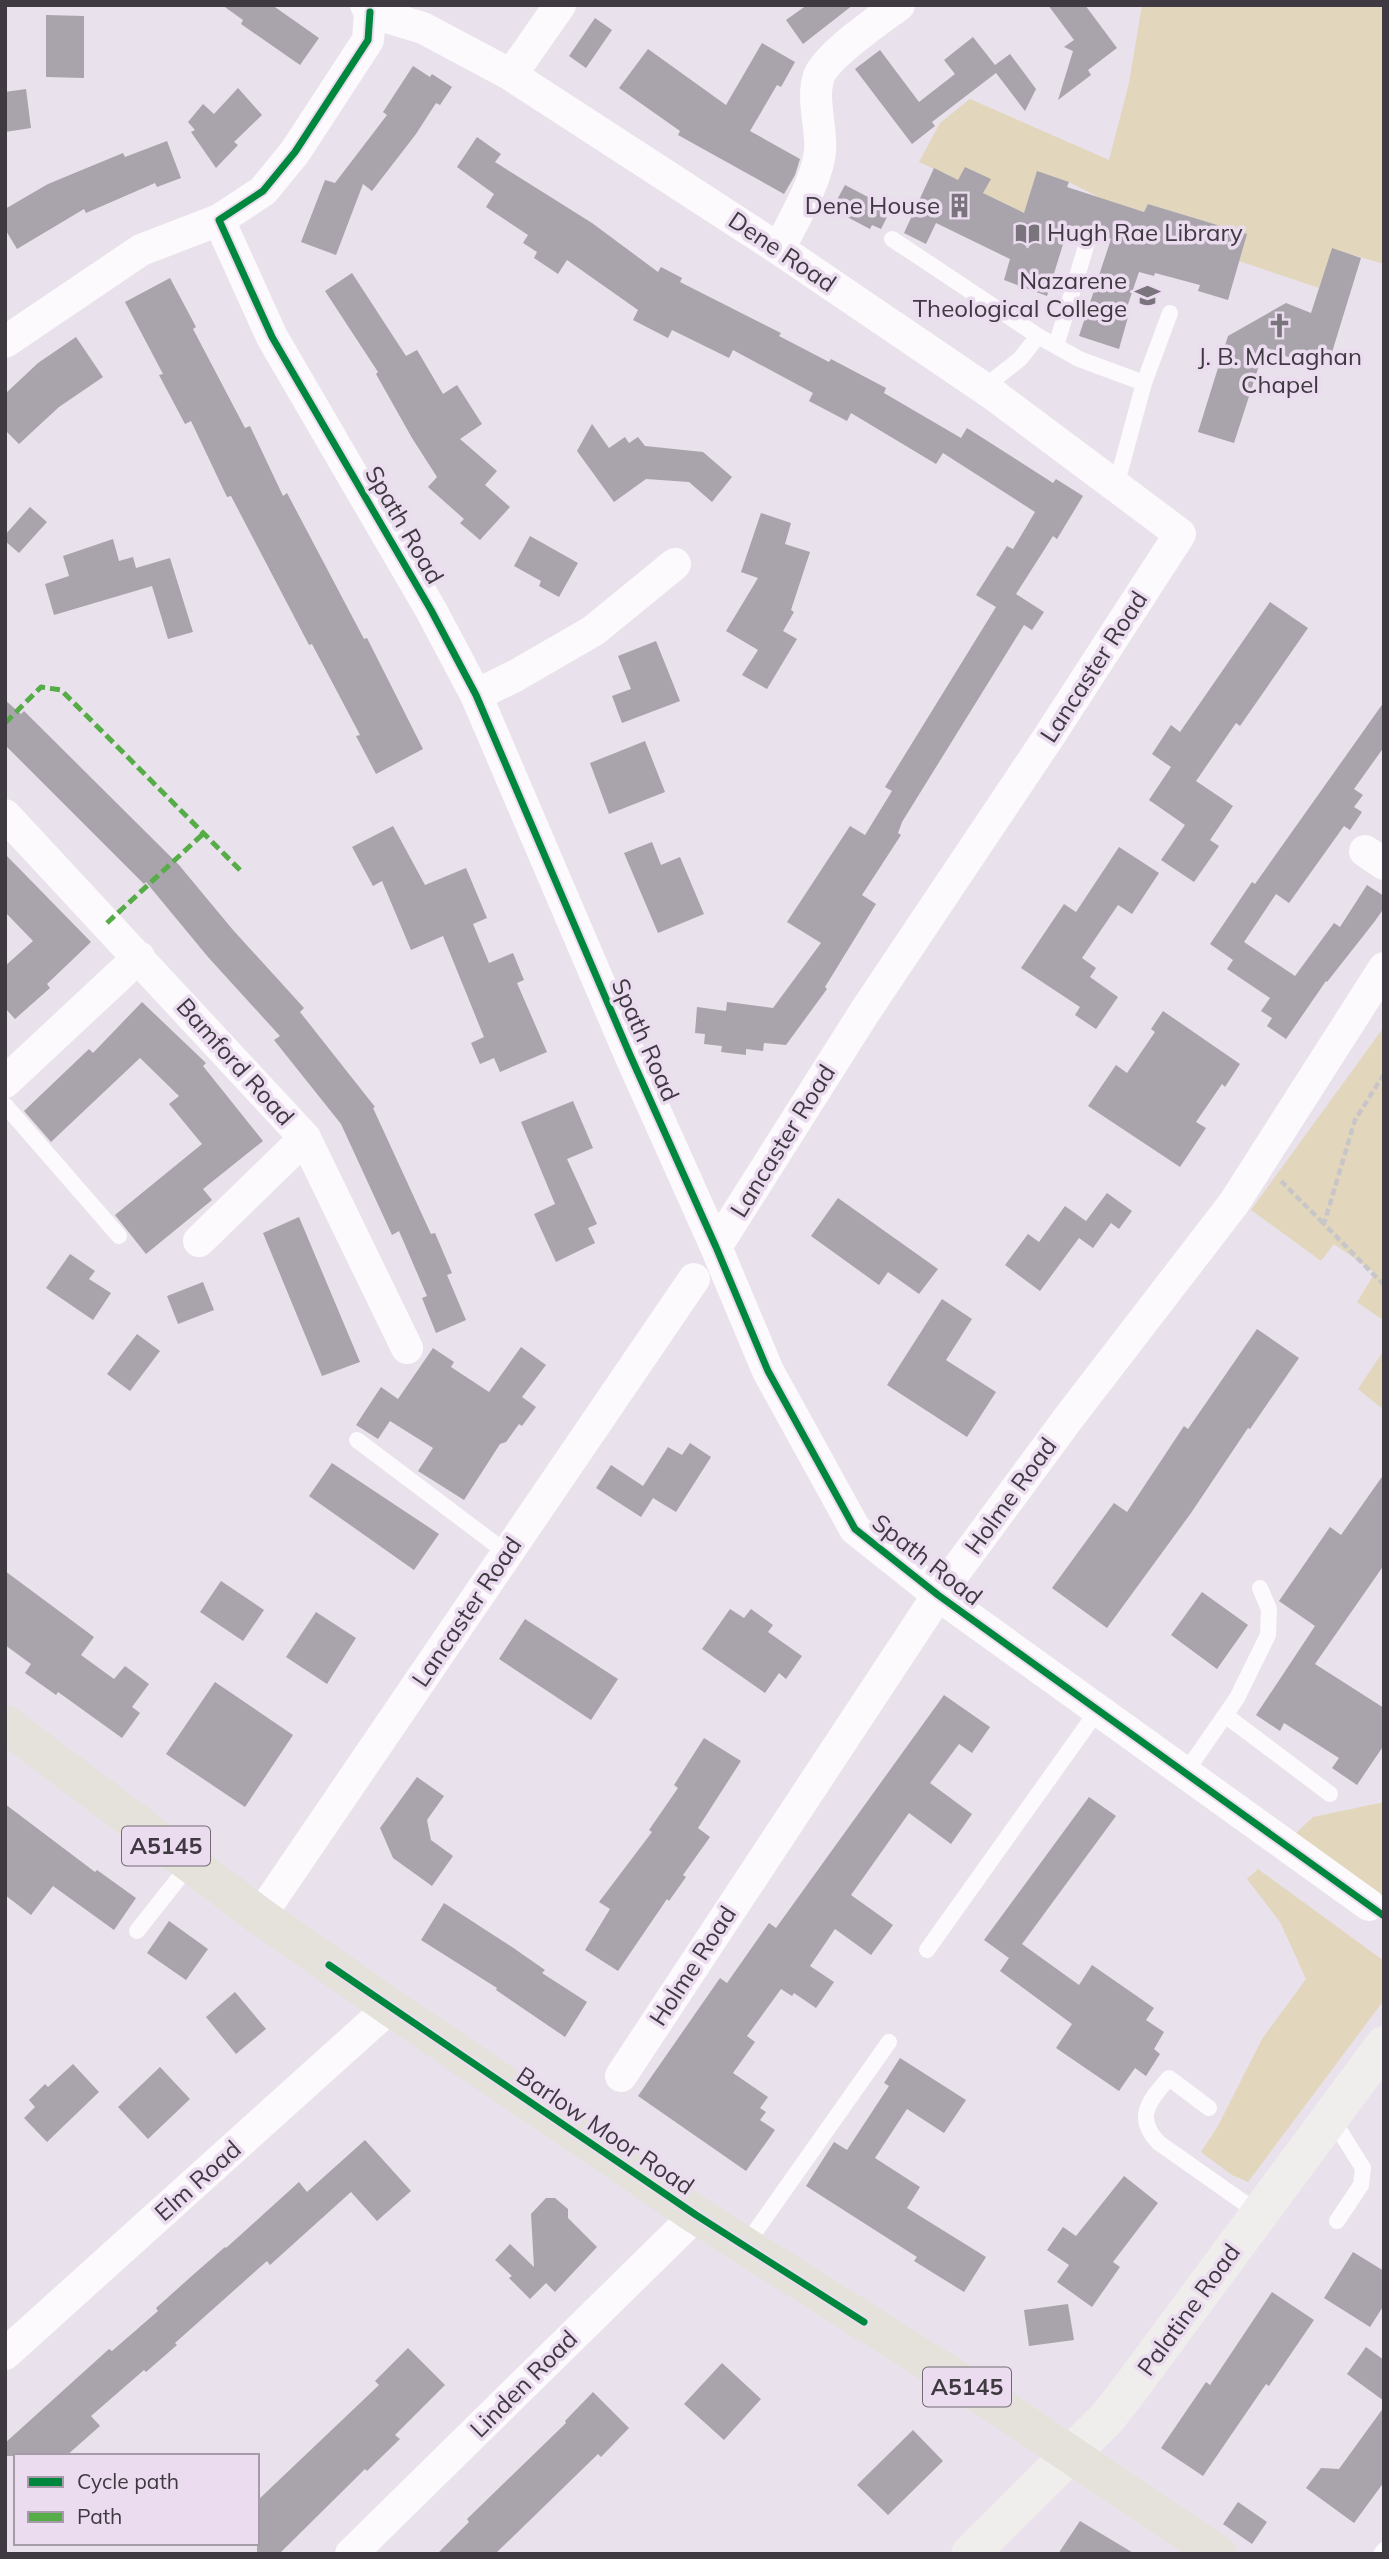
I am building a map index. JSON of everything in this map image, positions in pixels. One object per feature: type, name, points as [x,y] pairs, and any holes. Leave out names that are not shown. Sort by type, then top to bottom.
[{"type":"main road","name":"Barlow Moor Road","points":[[5,1724],[260,1916],[390,2007],[696,2215],[1006,2411],[1218,2554]]},
{"type":"main road","name":"Palatine Road","points":[[970,2554],[1107,2418],[1384,2045]]},
{"type":"street","points":[[511,75],[560,5]]},
{"type":"street","points":[[779,249],[809,189],[820,152],[816,111],[819,75],[843,48],[899,5]]},
{"type":"street","points":[[5,342],[141,250],[219,220],[263,191],[295,152],[368,40],[368,9]]},
{"type":"street","name":"Dene Road","points":[[368,9],[423,28],[511,75],[779,249],[983,388],[1180,534]]},
{"type":"street","name":"Spath Road","points":[[219,220],[272,337],[431,610],[476,695],[768,1371],[855,1529],[938,1595],[1369,1905]]},
{"type":"street","name":"Lancaster Road","points":[[716,1247],[864,1013],[1048,738],[1180,534]]},
{"type":"street","points":[[476,695],[593,631],[675,564]]},
{"type":"street","name":"Bamford Road","points":[[5,815],[305,1138],[407,1348]]},
{"type":"street","points":[[5,1082],[139,957]]},
{"type":"street","name":"Holme Road","points":[[621,2076],[938,1595],[1066,1420],[1234,1203],[1384,968]]},
{"type":"street","points":[[199,1241],[305,1138]]},
{"type":"street","name":"Lancaster Road","points":[[260,1916],[694,1279]]},
{"type":"street","name":"Elm Road","points":[[5,2354],[390,2007]]},
{"type":"street","name":"Linden Road","points":[[352,2554],[696,2215]]},
{"type":"lane","points":[[891,239],[1056,346],[1079,359],[1144,383]]},
{"type":"lane","points":[[1056,346],[1087,243]]},
{"type":"lane","points":[[1116,486],[1144,383],[1170,313]]},
{"type":"lane","points":[[983,388],[1020,359],[1038,335]]},
{"type":"lane","points":[[5,1105],[118,1236]]},
{"type":"lane","points":[[357,1440],[507,1553]]},
{"type":"lane","points":[[1185,1773],[1237,1698],[1268,1635],[1269,1609],[1260,1588]]},
{"type":"lane","points":[[927,1950],[1098,1710]]},
{"type":"lane","points":[[1225,1715],[1330,1794]]},
{"type":"lane","points":[[137,1931],[190,1864]]},
{"type":"lane","points":[[744,2246],[889,2042]]},
{"type":"lane","points":[[1209,2108],[1169,2078],[1152,2097],[1146,2117],[1147,2132],[1259,2214]]},
{"type":"lane","points":[[1331,2117],[1363,2168],[1361,2185],[1337,2221]]},
{"type":"path","points":[[1324,1224],[1355,1120],[1384,1074]]},
{"type":"path","points":[[1260,1161],[1384,1285]]},
{"type":"shaded area","points":[[1142,5],[1384,5],[1384,264],[1332,249],[1319,288],[1239,261],[1246,234],[1148,204],[1144,212],[1100,198],[1069,182],[1037,172],[1022,220],[983,193],[990,179],[965,167],[958,180],[919,162],[940,123],[970,99],[1109,160],[1129,83]]},
{"type":"shaded area","points":[[1384,1027],[1384,1321],[1357,1302],[1375,1273],[1334,1244],[1321,1261],[1251,1210]]},
{"type":"shaded area","points":[[1384,1350],[1384,1410],[1358,1389]]},
{"type":"shaded area","points":[[1384,1802],[1384,1899],[1294,1835],[1313,1817]]},
{"type":"shaded area","points":[[1258,1869],[1384,1961],[1384,2000],[1248,2182],[1232,2175],[1201,2152],[1218,2126],[1262,2039],[1306,1979],[1280,1922],[1247,1879]]},
{"type":"building","points":[[222,5],[272,5],[319,38],[300,65],[241,24],[243,20]]},
{"type":"building","points":[[807,5],[853,5],[803,44],[786,20]]},
{"type":"building","points":[[1048,5],[1085,5],[1117,48],[1088,70],[1091,75],[1058,100],[1073,51],[1064,47],[1074,40]]},
{"type":"building","points":[[46,15],[84,16],[84,78],[46,77]]},
{"type":"building","points":[[595,18],[612,30],[586,68],[569,56]]},
{"type":"building","points":[[973,37],[995,65],[1010,54],[1036,89],[1025,111],[996,73],[932,122],[935,126],[912,144],[855,69],[880,50],[919,102],[955,74],[944,60]]},
{"type":"building","points":[[762,43],[795,62],[781,87],[777,85],[750,131],[800,159],[795,175],[784,194],[678,135],[680,131],[619,88],[648,49],[726,105]]},
{"type":"building","points":[[413,66],[452,87],[440,105],[436,103],[372,191],[363,184],[336,255],[301,242],[325,180],[335,183],[387,115],[383,112]]},
{"type":"building","points":[[238,88],[262,115],[234,142],[238,145],[216,168],[191,132],[195,130],[188,122],[203,104],[214,114]]},
{"type":"building","points":[[26,89],[31,128],[5,132],[5,92]]},
{"type":"building","points":[[477,137],[501,154],[495,162],[592,223],[658,272],[661,267],[682,278],[680,282],[781,333],[779,336],[886,388],[884,393],[961,438],[967,428],[1053,483],[1056,479],[1083,496],[1057,539],[1053,536],[1016,594],[1044,612],[1032,630],[1024,625],[902,822],[898,833],[901,835],[862,895],[876,904],[825,987],[827,989],[786,1045],[764,1043],[763,1051],[746,1049],[746,1055],[721,1052],[722,1046],[704,1044],[705,1034],[695,1033],[697,1007],[726,1011],[727,1002],[773,1008],[821,943],[787,922],[850,826],[865,835],[892,791],[885,787],[996,607],[976,595],[1007,546],[1013,549],[1035,512],[943,453],[936,464],[851,413],[847,421],[809,401],[813,393],[733,350],[729,358],[672,330],[668,338],[633,320],[638,310],[567,260],[558,274],[534,258],[537,252],[523,243],[528,235],[486,207],[494,194],[457,167]]},
{"type":"building","points":[[167,141],[181,178],[157,187],[155,183],[86,213],[84,209],[17,249],[5,229],[5,209],[48,184],[123,153],[125,157]]},
{"type":"building","points":[[965,167],[991,179],[983,193],[1024,213],[1037,171],[1069,182],[1067,187],[1144,212],[1148,204],[1247,234],[1228,300],[1198,291],[1200,285],[1155,273],[1154,276],[1139,272],[1124,316],[1128,317],[1119,349],[1079,336],[1111,239],[1069,225],[1047,296],[1004,280],[1010,259],[936,223],[926,244],[904,233],[934,168],[958,180]]},
{"type":"building","points":[[845,185],[891,209],[881,229],[872,225],[870,229],[832,209]]},
{"type":"building","points":[[1332,248],[1361,258],[1329,362],[1298,352],[1290,358],[1265,347],[1234,443],[1198,432],[1228,336],[1286,303],[1311,313]]},
{"type":"building","points":[[352,273],[406,356],[417,350],[443,394],[457,385],[482,424],[460,439],[497,471],[485,485],[510,507],[480,540],[460,523],[464,519],[428,487],[437,477],[376,374],[378,372],[325,291]]},
{"type":"building","points":[[170,278],[196,327],[193,329],[245,428],[250,426],[283,496],[287,493],[364,639],[367,638],[423,749],[376,774],[356,736],[360,735],[312,644],[309,645],[231,496],[227,497],[191,421],[185,424],[159,375],[163,374],[125,302]]},
{"type":"building","points":[[76,337],[103,377],[59,407],[19,444],[5,430],[5,394],[38,363]]},
{"type":"building","points":[[592,424],[609,448],[625,437],[629,443],[638,437],[645,446],[703,452],[732,477],[712,502],[689,482],[646,479],[614,502],[577,451]]},
{"type":"building","points":[[30,507],[47,522],[19,553],[5,541],[5,535]]},
{"type":"building","points":[[761,513],[791,523],[785,544],[810,552],[791,610],[794,612],[783,631],[797,639],[767,689],[742,675],[758,650],[726,631],[758,578],[741,572]]},
{"type":"building","points":[[530,536],[578,563],[559,597],[539,586],[541,581],[514,566]]},
{"type":"building","points":[[113,539],[119,561],[133,557],[136,568],[170,558],[193,632],[168,639],[152,586],[54,615],[45,584],[69,576],[63,556]]},
{"type":"building","points":[[1270,602],[1308,628],[1240,726],[1236,723],[1196,781],[1233,806],[1210,840],[1219,846],[1194,882],[1161,860],[1185,825],[1149,800],[1171,767],[1152,754],[1171,725],[1180,732]]},
{"type":"building","points":[[656,641],[680,701],[622,723],[612,696],[631,689],[618,656]]},
{"type":"building","points":[[5,700],[21,714],[24,711],[179,865],[233,930],[304,1008],[300,1012],[375,1107],[373,1108],[431,1234],[435,1233],[452,1273],[447,1275],[466,1320],[436,1333],[422,1298],[427,1296],[399,1231],[392,1235],[341,1124],[274,1040],[280,1036],[208,957],[146,882],[144,884],[5,745]]},
{"type":"building","points":[[1384,702],[1384,747],[1354,789],[1363,795],[1354,807],[1362,812],[1350,830],[1344,826],[1289,903],[1276,894],[1244,942],[1295,976],[1334,923],[1340,927],[1367,885],[1384,896],[1384,908],[1326,981],[1286,1039],[1267,1026],[1272,1018],[1261,1011],[1270,998],[1227,969],[1233,960],[1210,944]]},
{"type":"building","points":[[645,741],[665,792],[609,814],[590,763]]},
{"type":"building","points":[[393,826],[425,885],[466,868],[487,918],[473,924],[489,963],[513,953],[524,980],[517,983],[547,1052],[500,1072],[494,1058],[480,1064],[471,1043],[484,1037],[443,936],[411,950],[382,881],[373,886],[352,847]]},
{"type":"building","points":[[652,842],[661,865],[680,857],[704,914],[658,933],[624,853]]},
{"type":"building","points":[[1119,847],[1159,873],[1132,914],[1118,905],[1082,958],[1096,968],[1090,977],[1118,997],[1096,1029],[1075,1015],[1080,1007],[1021,968],[1064,904],[1076,912]]},
{"type":"building","points":[[5,854],[91,942],[47,984],[50,988],[15,1019],[5,1008],[5,966],[33,941],[5,912]]},
{"type":"building","points":[[142,1002],[206,1063],[203,1066],[263,1141],[203,1189],[212,1200],[146,1254],[115,1215],[202,1144],[169,1104],[179,1096],[140,1058],[51,1142],[24,1111],[89,1049],[93,1053]]},
{"type":"building","points":[[1163,1011],[1240,1064],[1225,1087],[1222,1084],[1196,1122],[1206,1128],[1180,1167],[1088,1106],[1116,1065],[1127,1073],[1155,1032],[1151,1029]]},
{"type":"building","points":[[573,1101],[593,1148],[567,1159],[597,1224],[588,1228],[595,1243],[556,1262],[534,1214],[555,1204],[521,1122]]},
{"type":"building","points":[[1107,1193],[1132,1211],[1119,1229],[1111,1223],[1093,1248],[1079,1238],[1040,1291],[1005,1265],[1028,1234],[1039,1242],[1065,1206],[1086,1221]]},
{"type":"building","points":[[838,1198],[938,1269],[919,1294],[888,1272],[879,1285],[811,1236]]},
{"type":"building","points":[[299,1217],[360,1362],[322,1376],[263,1233]]},
{"type":"building","points":[[70,1254],[95,1271],[89,1279],[111,1293],[93,1320],[46,1288]]},
{"type":"building","points":[[203,1282],[214,1310],[178,1324],[167,1296]]},
{"type":"building","points":[[942,1299],[972,1319],[946,1360],[996,1392],[967,1437],[887,1385]]},
{"type":"building","points":[[1257,1329],[1299,1358],[1107,1628],[1052,1588],[1114,1503],[1127,1512],[1184,1426],[1188,1429]]},
{"type":"building","points":[[137,1334],[160,1351],[130,1391],[107,1374]]},
{"type":"building","points":[[521,1347],[546,1365],[522,1397],[536,1407],[522,1426],[519,1424],[506,1442],[500,1444],[464,1500],[418,1471],[433,1448],[390,1421],[378,1439],[356,1425],[381,1387],[398,1399],[433,1348],[454,1362],[451,1367],[489,1392]]},
{"type":"building","points":[[690,1443],[711,1457],[676,1512],[653,1498],[641,1517],[596,1488],[611,1465],[643,1486],[668,1447],[682,1455]]},
{"type":"building","points":[[332,1463],[439,1534],[414,1570],[309,1496]]},
{"type":"building","points":[[1384,1474],[1384,1565],[1315,1664],[1384,1708],[1384,1745],[1357,1785],[1332,1768],[1339,1758],[1284,1723],[1280,1731],[1256,1715],[1315,1626],[1279,1601],[1330,1527],[1341,1535]]},
{"type":"building","points":[[5,1571],[94,1637],[81,1655],[114,1679],[125,1666],[149,1684],[132,1707],[140,1713],[122,1738],[58,1692],[56,1695],[25,1673],[31,1664],[5,1645]]},
{"type":"building","points":[[221,1581],[264,1610],[243,1641],[200,1612]]},
{"type":"building","points":[[1202,1592],[1248,1625],[1217,1669],[1171,1635]]},
{"type":"building","points":[[730,1609],[744,1618],[751,1609],[773,1625],[768,1632],[802,1656],[786,1679],[779,1673],[765,1693],[702,1649]]},
{"type":"building","points":[[316,1612],[356,1638],[327,1684],[286,1657]]},
{"type":"building","points":[[525,1619],[618,1679],[591,1720],[499,1659]]},
{"type":"building","points":[[215,1682],[293,1735],[245,1807],[166,1754]]},
{"type":"building","points":[[944,1695],[990,1727],[972,1753],[959,1744],[930,1783],[972,1814],[951,1844],[909,1813],[851,1895],[893,1925],[871,1955],[835,1929],[810,1966],[834,1982],[816,2008],[794,1993],[792,1996],[781,1989],[747,2036],[755,2042],[733,2073],[768,2097],[760,2108],[766,2112],[760,2120],[775,2130],[746,2171],[638,2096],[720,1978],[727,1983],[769,1923],[776,1928]]},
{"type":"building","points":[[704,1738],[741,1761],[698,1828],[710,1837],[683,1875],[686,1877],[669,1901],[667,1899],[618,1971],[585,1950],[610,1909],[599,1902],[652,1832],[649,1830],[678,1788],[674,1785]]},
{"type":"building","points":[[417,1777],[444,1796],[427,1820],[431,1840],[453,1856],[432,1886],[393,1858],[380,1828]]},
{"type":"building","points":[[1089,1797],[1116,1816],[1022,1944],[1079,1985],[1092,1965],[1154,2008],[1146,2020],[1164,2032],[1154,2049],[1160,2054],[1146,2076],[1135,2068],[1119,2091],[1056,2048],[1072,2024],[1000,1971],[1009,1958],[984,1940]]},
{"type":"building","points":[[5,1804],[95,1872],[97,1870],[136,1898],[114,1930],[53,1886],[31,1915],[5,1895]]},
{"type":"building","points":[[444,1903],[512,1947],[545,1970],[542,1973],[587,2002],[565,2037],[496,1990],[497,1988],[421,1940]]},
{"type":"building","points":[[169,1921],[208,1949],[186,1980],[147,1953]]},
{"type":"building","points":[[235,1992],[266,2029],[236,2054],[206,2017]]},
{"type":"building","points":[[900,2058],[966,2100],[944,2133],[907,2109],[875,2158],[920,2187],[907,2208],[986,2257],[964,2292],[914,2261],[917,2257],[806,2186],[834,2142],[847,2150],[889,2086],[884,2083]]},
{"type":"building","points":[[73,2064],[99,2092],[47,2142],[24,2118],[35,2107],[29,2100],[45,2084],[48,2087]]},
{"type":"building","points":[[160,2067],[190,2099],[148,2139],[118,2107]]},
{"type":"building","points":[[365,2140],[411,2191],[377,2221],[351,2192],[270,2265],[267,2261],[146,2372],[144,2370],[91,2416],[100,2426],[68,2454],[5,2456],[5,2443],[109,2349],[112,2351],[158,2311],[156,2308],[299,2182],[307,2192]]},
{"type":"building","points":[[1124,2176],[1158,2203],[1113,2262],[1120,2267],[1092,2307],[1057,2282],[1069,2265],[1047,2250],[1063,2227],[1076,2236]]},
{"type":"building","points":[[546,2198],[555,2198],[568,2209],[568,2218],[597,2247],[555,2292],[546,2283],[530,2299],[495,2260],[510,2244],[534,2267],[531,2214]]},
{"type":"building","points":[[1353,2252],[1384,2271],[1384,2305],[1370,2327],[1324,2298]]},
{"type":"building","points":[[1272,2292],[1314,2320],[1203,2476],[1161,2448],[1206,2382],[1210,2385]]},
{"type":"building","points":[[1068,2304],[1074,2340],[1029,2346],[1024,2310]]},
{"type":"building","points":[[1366,2347],[1384,2360],[1384,2401],[1347,2374]]},
{"type":"building","points":[[408,2348],[445,2385],[395,2435],[400,2439],[367,2471],[365,2469],[279,2554],[257,2554],[259,2499],[379,2385],[375,2381]]},
{"type":"building","points":[[722,2363],[761,2399],[724,2440],[684,2404]]},
{"type":"building","points":[[593,2392],[629,2428],[601,2457],[598,2454],[495,2554],[437,2554],[469,2522],[467,2519],[566,2423]]},
{"type":"building","points":[[1384,2407],[1384,2482],[1354,2523],[1306,2488],[1321,2468],[1339,2469]]},
{"type":"building","points":[[913,2430],[943,2461],[888,2515],[857,2485]]},
{"type":"building","points":[[1238,2502],[1267,2522],[1252,2544],[1223,2524]]},
{"type":"building","points":[[1080,2521],[1135,2554],[1058,2554]]},
{"type":"marked path","points":[[5,723],[41,687],[61,690],[242,872]]},
{"type":"marked path","points":[[107,923],[204,833]]},
{"type":"cycle path","points":[[370,12],[368,40],[295,152],[263,191],[219,220],[272,337],[431,610],[476,695],[768,1371],[855,1529],[938,1595],[1384,1916]]},
{"type":"cycle path","points":[[329,1965],[696,2215],[864,2322]]},
{"type":"place","name":"Dene House","points":[[960,206]]},
{"type":"place","name":"Hugh Rae Library","points":[[1027,233]]},
{"type":"place","name":"Nazarene Theological College","points":[[1147,295]]},
{"type":"place","name":"J. B. McLaghan Chapel","points":[[1280,326]]}]
